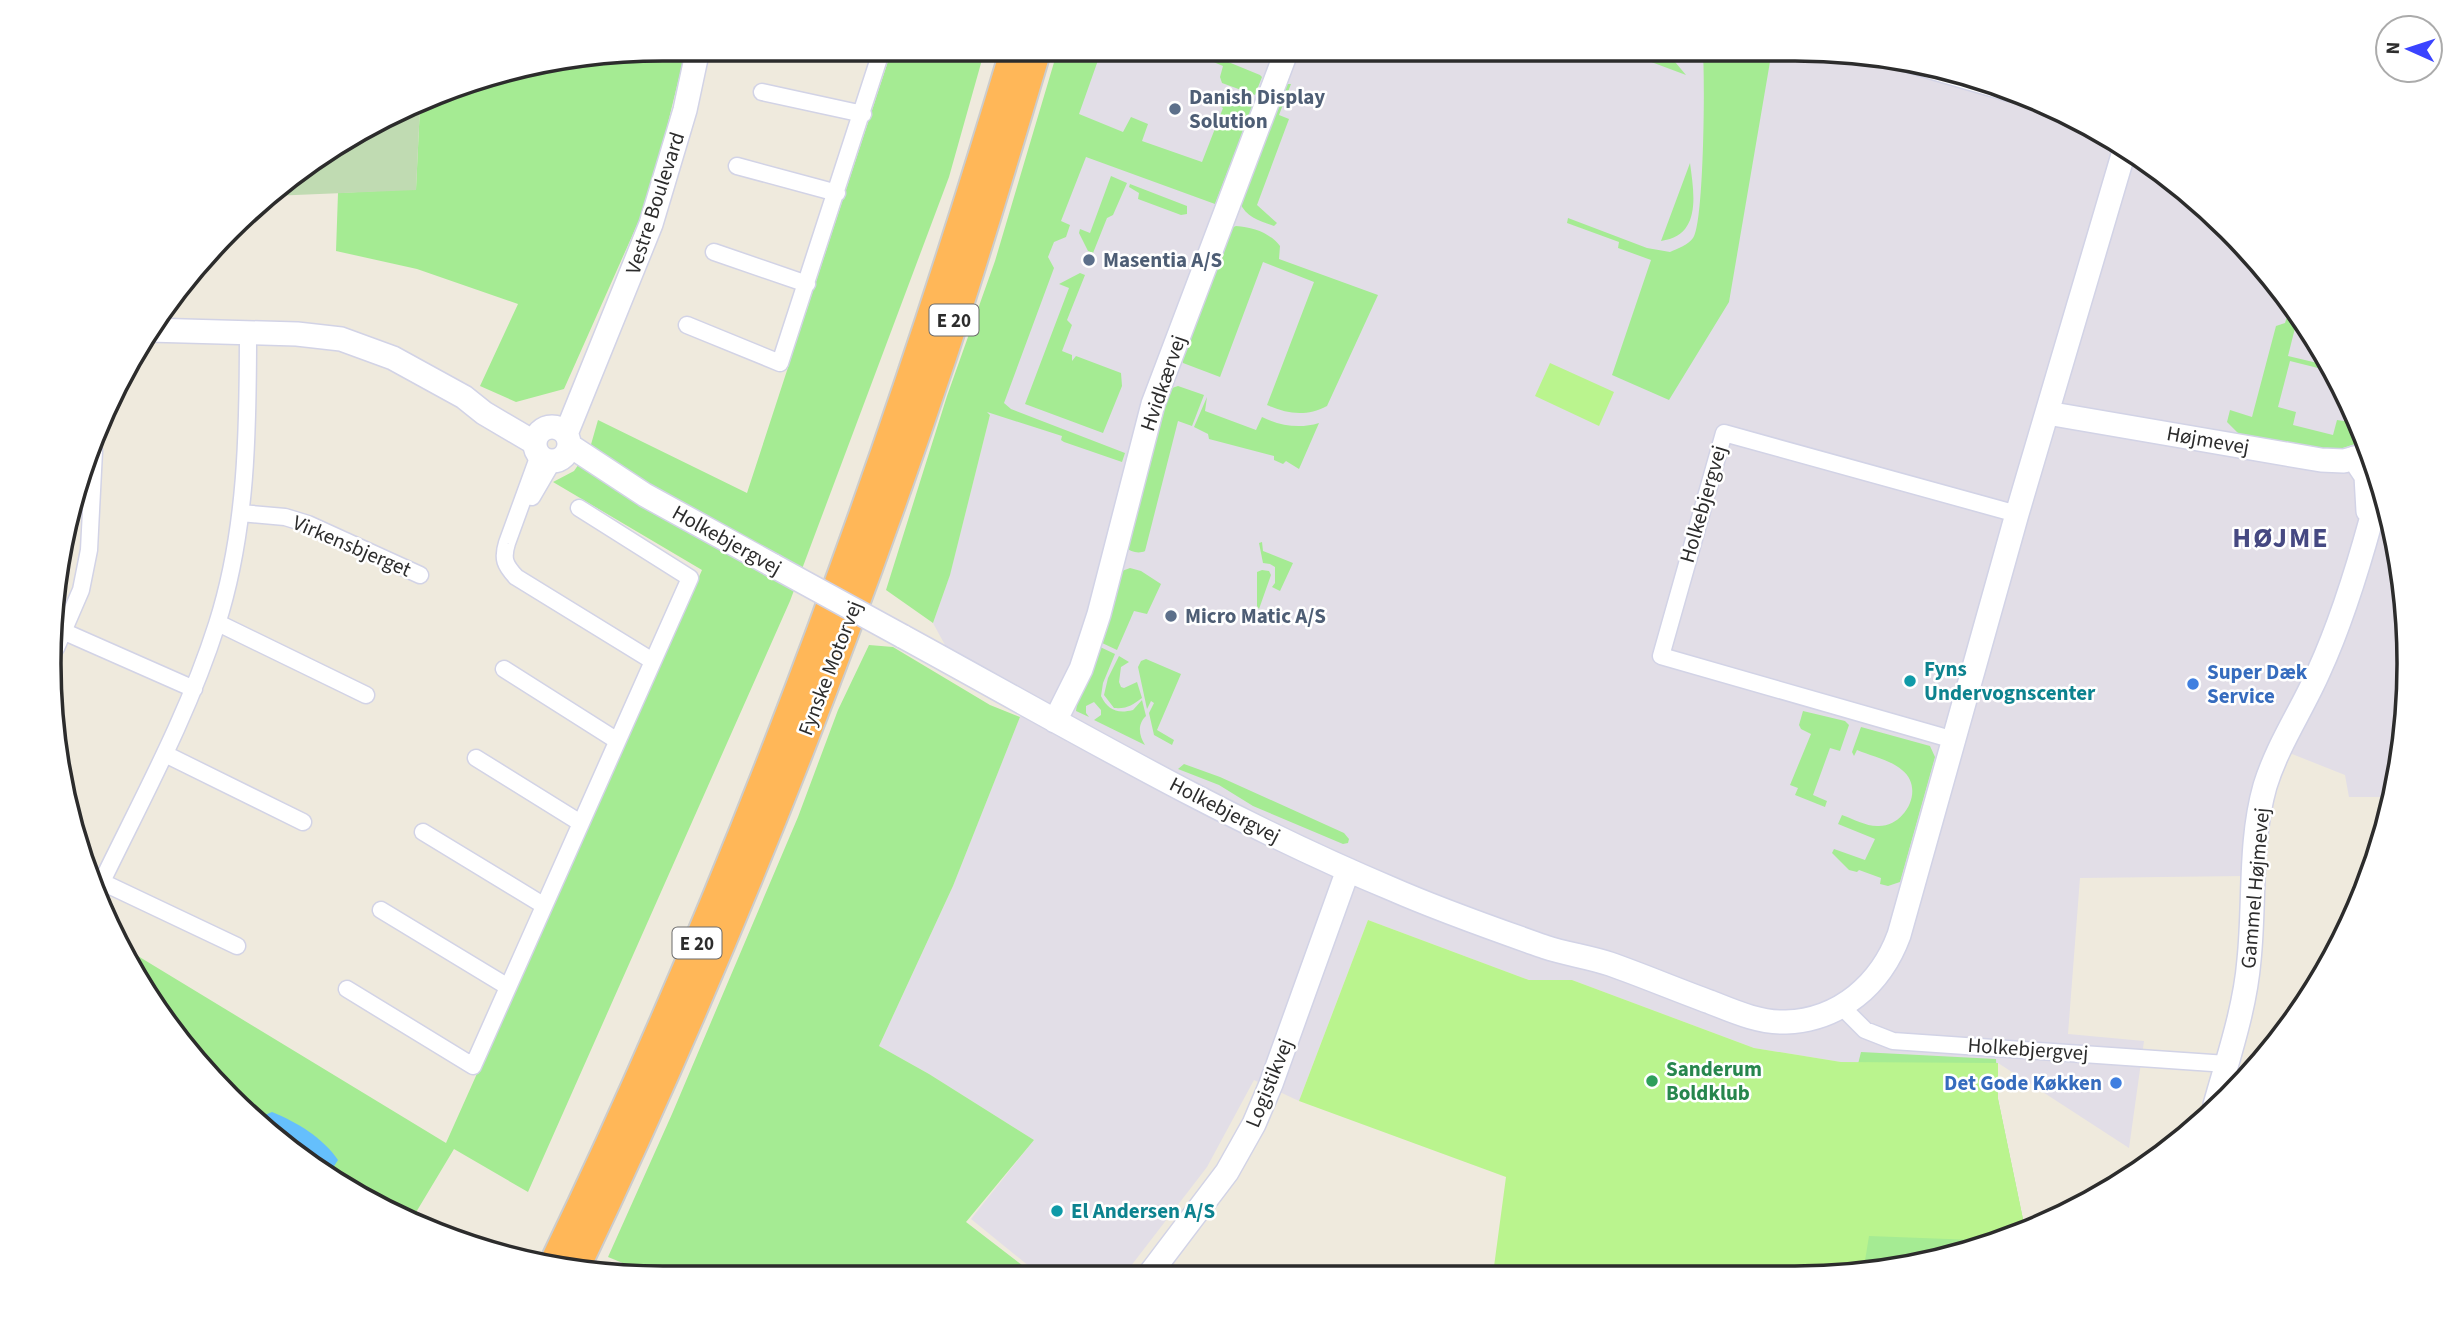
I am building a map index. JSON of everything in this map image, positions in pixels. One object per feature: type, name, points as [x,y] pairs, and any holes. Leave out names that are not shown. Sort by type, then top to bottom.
[{"type":"highway","name":"Fynske Motorvej","points":[[557,1256],[688,965],[794,704],[922,348],[1011,61]]},
{"type":"highway","name":"Fynske Motorvej","points":[[579,1260],[684,1031],[814,712],[943,355],[1033,61]]},
{"type":"street","name":"Vestre Boulevard","points":[[552,444],[598,352],[651,224],[685,110],[695,61]]},
{"type":"street","points":[[687,325],[780,363],[878,61]]},
{"type":"street","name":"Hvidkærvej","points":[[1055,721],[1081,669],[1099,614],[1153,404],[1283,61]]},
{"type":"street","points":[[762,92],[863,114]]},
{"type":"street","name":"Holkebjergvej","points":[[162,330],[297,334],[341,340],[393,358],[1055,721],[1197,797],[1348,870],[1394,891],[1547,947],[1610,964],[1752,1018],[1771,1022],[1796,1021],[1819,1017],[1841,1006],[1870,984],[1893,950],[2122,158]]},
{"type":"street","points":[[737,166],[836,193]]},
{"type":"street","points":[[714,252],[807,284]]},
{"type":"street","points":[[102,882],[194,689],[218,622],[232,569],[241,513],[247,420],[248,333]]},
{"type":"street","name":"Højmevej","points":[[2047,413],[2321,460],[2344,461],[2360,456]]},
{"type":"street","name":"Holkebjergvej","points":[[1954,740],[1661,656],[1724,433],[2017,514]]},
{"type":"street","points":[[552,444],[503,555],[506,565],[516,577],[651,660]]},
{"type":"street","name":"Gammel Højmevej","points":[[2364,466],[2371,520]]},
{"type":"street","points":[[63,627],[81,590],[89,550],[93,470]]},
{"type":"street","points":[[347,989],[472,1066],[651,660],[690,578],[579,508]]},
{"type":"street","name":"Gammel Højmevej","points":[[2220,1089],[2249,964],[2257,828],[2265,787],[2283,738],[2319,673],[2341,617],[2371,520],[2377,512]]},
{"type":"street","name":"Virkensbjerget","points":[[241,513],[285,517],[308,524],[420,575]]},
{"type":"street","points":[[218,622],[366,695]]},
{"type":"street","points":[[63,632],[194,689]]},
{"type":"street","points":[[504,669],[616,740]]},
{"type":"street","points":[[165,754],[303,822]]},
{"type":"street","points":[[476,758],[579,822]]},
{"type":"street","points":[[423,832],[543,905]]},
{"type":"street","name":"Logistikvej","points":[[1156,1266],[1227,1172],[1254,1125],[1348,870]]},
{"type":"street","points":[[106,892],[237,946]]},
{"type":"street","points":[[381,910],[508,987]]},
{"type":"street","name":"Holkebjergvej","points":[[1841,1006],[1865,1030],[1893,1041],[2227,1064]]},
{"type":"shaded area","points":[[1091,61],[1795,61],[1873,66],[1950,82],[1988,93],[2061,123],[2096,142],[2161,186],[2192,211],[2247,266],[2295,329],[2316,362],[2335,397],[2365,470],[2392,585],[2397,664],[2392,742],[2381,797],[2349,797],[2345,775],[2287,752],[2267,754],[2248,802],[2245,876],[2080,878],[2068,1034],[2144,1041],[2129,1148],[1998,1063],[1841,1062],[1754,1048],[1572,980],[1529,980],[1368,920],[1299,1101],[1254,1080],[1207,1167],[1131,1266],[1029,1266],[971,1219],[1034,1140],[879,1046],[953,886],[1023,709],[938,662],[945,645],[933,623],[950,574],[990,415],[983,411]]},
{"type":"green space","points":[[683,61],[645,207],[564,389],[516,402],[480,386],[518,304],[417,269],[336,251],[338,193],[416,189],[420,113],[470,93],[546,73],[585,66]]},
{"type":"green space","points":[[888,61],[982,61],[949,177],[790,601],[528,1192],[454,1149],[416,1212],[397,1204],[329,1164],[266,1116],[211,1061],[186,1030],[137,955],[446,1143],[702,570],[553,482],[574,471],[590,448],[598,420],[747,493]]},
{"type":"green space","points":[[1054,61],[1098,61],[1079,114],[1123,132],[1131,117],[1148,124],[1142,141],[1202,162],[1223,108],[1215,103],[1219,93],[1253,105],[1215,204],[1086,157],[1061,221],[1070,225],[1066,237],[1054,242],[1048,257],[1054,268],[1004,403],[1011,409],[1125,453],[1122,462],[1064,442],[1061,440],[1062,436],[987,412],[990,415],[950,575],[933,623],[886,590],[947,396],[995,261]]},
{"type":"green space","points":[[1211,61],[1226,61],[1260,75],[1262,77],[1255,95],[1222,83],[1220,77],[1223,66]]},
{"type":"green space","points":[[1649,61],[1674,61],[1686,75]]},
{"type":"green space","points":[[1703,61],[1770,61],[1729,302],[1669,400],[1612,375],[1651,260],[1618,248],[1619,242],[1567,223],[1568,218],[1647,248],[1670,252],[1693,238],[1697,227],[1702,181]]},
{"type":"green space","points":[[1291,84],[1279,115],[1289,119],[1257,205],[1277,223],[1274,226],[1250,215],[1240,203],[1280,90]]},
{"type":"green space","points":[[420,113],[416,190],[285,195],[362,142]]},
{"type":"green space","points":[[1690,163],[1693,200],[1689,222],[1683,231],[1661,241]]},
{"type":"green space","points":[[1111,176],[1127,183],[1113,215],[1107,218],[1093,253],[1088,251],[1079,233],[1080,229],[1090,233]]},
{"type":"green space","points":[[1130,184],[1187,206],[1187,214],[1181,215],[1138,199],[1139,193],[1129,187]]},
{"type":"green space","points":[[1236,226],[1266,234],[1280,246],[1279,259],[1378,295],[1327,406],[1312,412],[1297,413],[1267,405],[1314,282],[1263,262],[1220,377],[1183,363],[1181,356],[1229,229]]},
{"type":"green space","points":[[1080,273],[1085,275],[1067,320],[1072,325],[1062,351],[1072,355],[1072,361],[1076,356],[1121,373],[1122,386],[1103,433],[1025,404],[1069,288],[1059,284]]},
{"type":"green space","points":[[2287,318],[2295,329],[2288,356],[2316,363],[2319,368],[2290,361],[2278,407],[2296,412],[2293,425],[2333,435],[2337,420],[2346,421],[2355,444],[2340,449],[2312,450],[2242,437],[2227,422],[2230,410],[2252,417],[2276,326],[2285,323]]},
{"type":"green space","points":[[1550,363],[1614,392],[1599,426],[1535,396]]},
{"type":"green space","points":[[1178,386],[1204,395],[1192,426],[1178,421],[1145,551],[1135,552],[1126,547],[1158,416],[1169,389]]},
{"type":"green space","points":[[1207,397],[1205,411],[1256,430],[1262,417],[1290,426],[1319,423],[1299,469],[1286,461],[1283,464],[1274,460],[1274,456],[1209,439],[1208,434],[1194,427]]},
{"type":"green space","points":[[1262,542],[1263,551],[1293,563],[1280,591],[1272,587],[1275,583],[1275,567],[1263,563],[1259,543]]},
{"type":"green space","points":[[1130,568],[1141,571],[1161,584],[1147,614],[1134,611],[1117,650],[1100,642],[1122,571]]},
{"type":"green space","points":[[1269,571],[1271,575],[1259,609],[1257,572]]},
{"type":"green space","points":[[869,645],[893,647],[990,705],[1020,717],[953,886],[879,1046],[1034,1140],[966,1222],[1023,1266],[625,1264],[608,1257],[798,817],[838,710]]},
{"type":"green space","points":[[1098,646],[1115,654],[1103,683],[1101,696],[1110,708],[1122,711],[1133,710],[1142,700],[1146,716],[1140,730],[1145,745],[1094,720],[1101,715],[1101,710],[1094,702],[1086,706],[1089,717],[1076,711],[1078,696]]},
{"type":"green space","points":[[1119,656],[1129,662],[1121,667],[1121,687],[1137,682],[1142,698],[1132,705],[1114,708],[1104,695],[1108,678]]},
{"type":"green space","points":[[1146,659],[1181,674],[1157,730],[1174,740],[1172,745],[1154,735],[1149,713],[1154,703],[1151,701],[1147,709],[1138,667],[1141,661]]},
{"type":"green space","points":[[1803,711],[1845,721],[1849,725],[1840,751],[1830,748],[1813,795],[1827,801],[1825,807],[1795,795],[1798,788],[1790,785],[1811,734],[1799,725]]},
{"type":"green space","points":[[1861,727],[1930,746],[1935,757],[1900,882],[1888,886],[1880,884],[1881,878],[1859,870],[1849,870],[1832,853],[1834,849],[1865,860],[1875,839],[1838,824],[1842,815],[1870,825],[1889,824],[1904,813],[1912,796],[1909,778],[1902,770],[1887,761],[1857,750],[1854,756],[1852,752]]},
{"type":"green space","points":[[1184,764],[1220,777],[1344,833],[1349,839],[1348,843],[1343,844],[1253,806],[1219,785],[1178,769]]},
{"type":"green space","name":"Sanderum Boldklub","points":[[1368,920],[1529,980],[1572,980],[1754,1048],[1841,1062],[1998,1063],[1998,1099],[2023,1221],[1968,1240],[1869,1236],[1865,1262],[1795,1266],[1494,1266],[1506,1177],[1299,1101]]},
{"type":"green space","points":[[1861,1052],[1996,1059],[1998,1099],[2023,1221],[1950,1245],[1873,1261],[1846,1263],[1858,1064]]},
{"type":"water","points":[[272,1112],[309,1132],[338,1160],[334,1167],[297,1141],[265,1115]]},
{"type":"place","name":"Danish Display Solution","points":[[1175,109]]},
{"type":"place","name":"Masentia A/S","points":[[1089,260]]},
{"type":"place","name":"Micro Matic A/S","points":[[1171,616]]},
{"type":"place","name":"Fyns Undervognscenter","points":[[1910,681]]},
{"type":"place","name":"Super Dæk Service","points":[[2193,684]]},
{"type":"place","name":"Sanderum Boldklub","points":[[1652,1081]]},
{"type":"place","name":"Det Gode Køkken","points":[[2116,1083]]},
{"type":"place","name":"El Andersen A/S","points":[[1057,1211]]},
{"type":"district","name":"HØJME","points":[[2281,537]]}]
